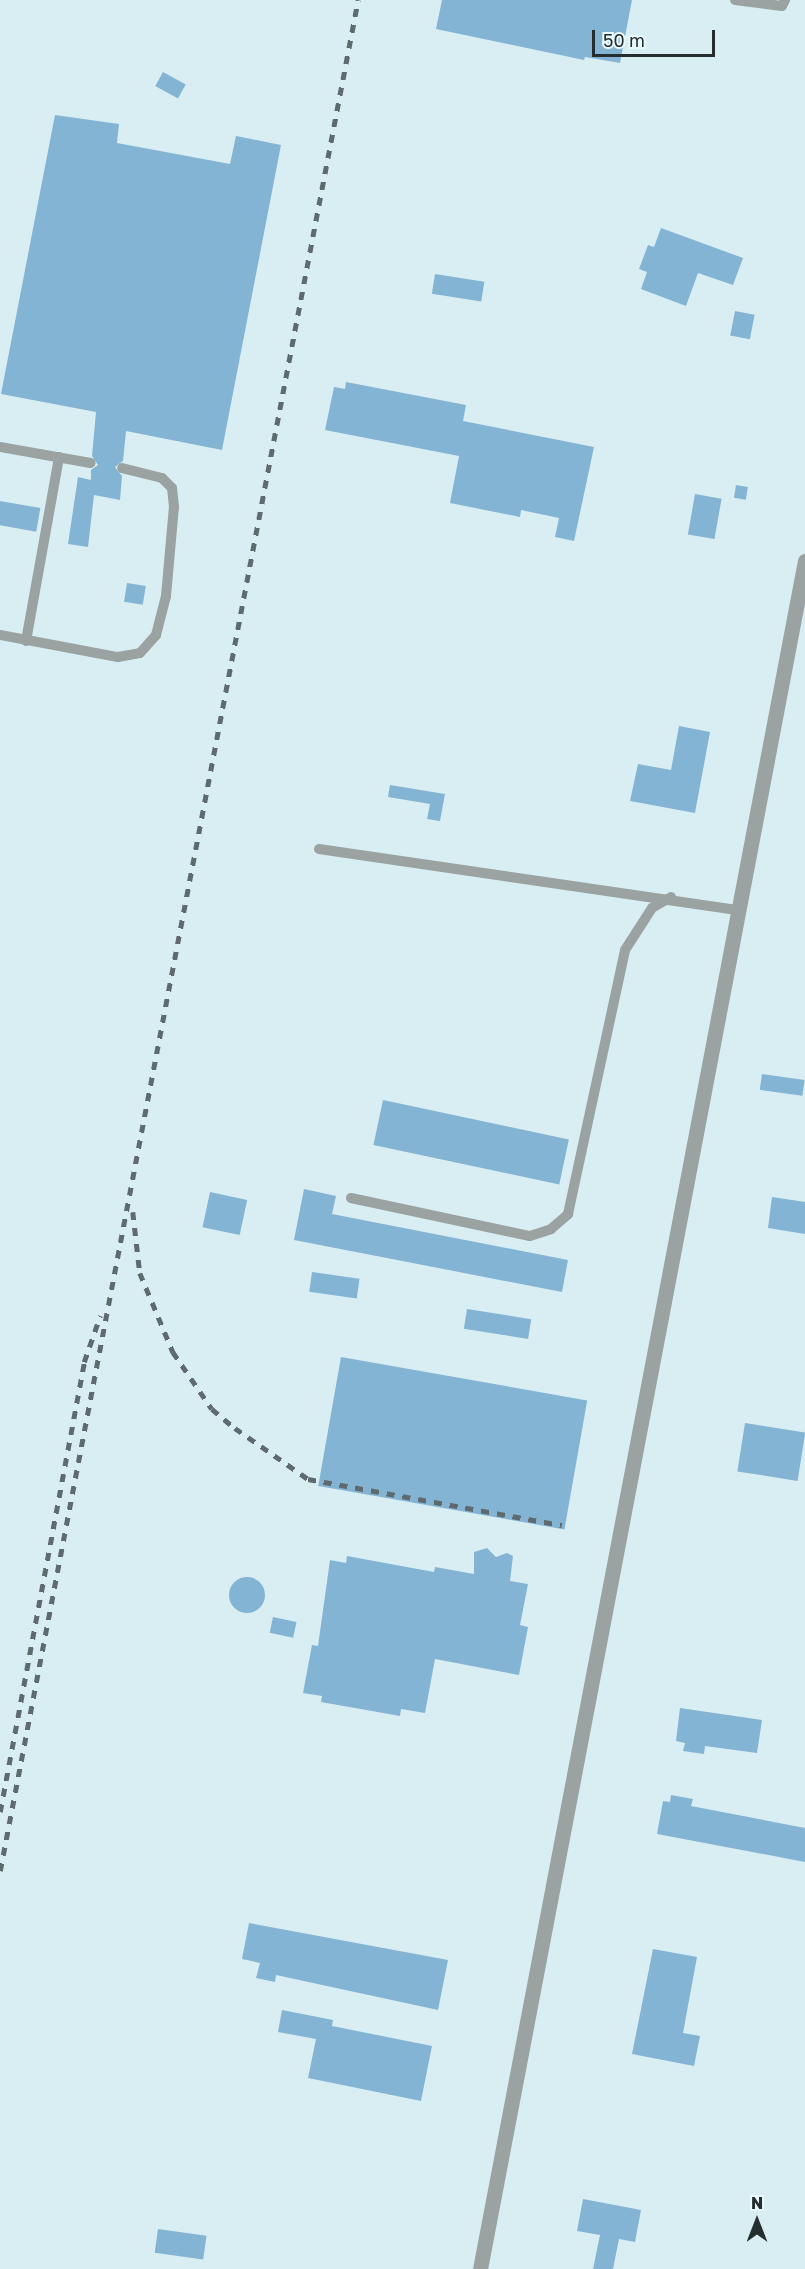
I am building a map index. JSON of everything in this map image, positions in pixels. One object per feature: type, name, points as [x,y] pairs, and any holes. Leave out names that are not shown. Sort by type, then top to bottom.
[{"type":"street","points":[[480,2269],[805,561]]},
{"type":"lane","points":[[735,0],[782,6],[785,0]]},
{"type":"lane","points":[[0,447],[91,463]]},
{"type":"lane","points":[[26,641],[58,457]]},
{"type":"lane","points":[[0,636],[118,657],[140,653],[156,635],[166,596],[174,507],[172,488],[162,478],[122,468]]},
{"type":"lane","points":[[319,849],[671,897],[739,910]]},
{"type":"lane","points":[[351,1198],[530,1236],[551,1229],[568,1214],[625,950],[652,908],[671,897]]},
{"type":"building","points":[[442,0],[632,0],[620,63],[585,57],[584,60],[436,29]]},
{"type":"building","points":[[163,72],[186,85],[178,99],[155,86]]},
{"type":"building","points":[[55,115],[119,124],[117,143],[230,164],[236,136],[281,145],[222,450],[126,431],[123,461],[115,467],[122,476],[120,500],[94,495],[88,547],[68,544],[78,477],[91,480],[91,470],[98,465],[92,456],[96,412],[1,394]]},
{"type":"building","points":[[661,228],[743,258],[733,285],[698,273],[686,306],[641,289],[647,272],[639,269],[648,245],[654,247]]},
{"type":"building","points":[[435,274],[484,282],[481,302],[432,294]]},
{"type":"building","points":[[735,311],[755,315],[750,339],[730,336]]},
{"type":"building","points":[[346,382],[466,405],[463,421],[594,447],[574,541],[555,537],[559,518],[521,510],[520,517],[450,503],[459,456],[325,430],[334,387],[345,389]]},
{"type":"building","points":[[736,485],[748,487],[746,500],[734,498]]},
{"type":"building","points":[[695,494],[722,499],[714,539],[688,534]]},
{"type":"building","points":[[0,501],[40,508],[36,532],[0,525]]},
{"type":"building","points":[[127,583],[146,586],[143,605],[124,602]]},
{"type":"building","points":[[679,726],[710,732],[695,813],[630,801],[638,764],[671,770]]},
{"type":"building","points":[[390,785],[445,794],[440,821],[427,819],[430,804],[388,797]]},
{"type":"building","points":[[762,1074],[805,1080],[802,1096],[760,1090]]},
{"type":"building","points":[[383,1100],[569,1140],[559,1184],[373,1145]]},
{"type":"building","points":[[304,1189],[336,1196],[332,1214],[568,1260],[562,1292],[294,1240]]},
{"type":"building","points":[[210,1192],[247,1200],[240,1235],[203,1227]]},
{"type":"building","points":[[772,1197],[805,1202],[805,1234],[768,1228]]},
{"type":"building","points":[[312,1272],[360,1279],[357,1298],[309,1292]]},
{"type":"building","points":[[467,1309],[531,1319],[528,1339],[464,1329]]},
{"type":"building","points":[[341,1357],[587,1400],[564,1529],[318,1486]]},
{"type":"building","points":[[745,1423],[805,1433],[798,1481],[737,1471]]},
{"type":"building","points":[[487,1548],[496,1557],[507,1553],[513,1556],[510,1581],[528,1584],[520,1625],[528,1627],[519,1675],[435,1659],[425,1713],[401,1709],[400,1716],[321,1702],[322,1696],[303,1693],[312,1645],[318,1646],[330,1560],[346,1563],[347,1556],[434,1572],[435,1567],[474,1574],[474,1552]]},
{"type":"building","points":[[247,1577],[260,1582],[265,1595],[260,1608],[247,1613],[234,1608],[229,1595],[234,1582]]},
{"type":"building","points":[[273,1617],[296,1622],[293,1638],[270,1633]]},
{"type":"building","points":[[680,1708],[762,1720],[757,1753],[705,1746],[704,1754],[683,1751],[685,1743],[676,1741]]},
{"type":"building","points":[[671,1795],[693,1799],[691,1806],[805,1828],[805,1862],[657,1834],[663,1801],[670,1802]]},
{"type":"building","points":[[249,1923],[448,1960],[438,2010],[276,1975],[275,1982],[256,1978],[260,1963],[242,1959]]},
{"type":"building","points":[[653,1949],[697,1957],[683,2033],[700,2036],[694,2066],[632,2054]]},
{"type":"building","points":[[282,2010],[333,2020],[332,2026],[432,2046],[421,2101],[308,2078],[316,2039],[278,2032]]},
{"type":"building","points":[[583,2199],[641,2210],[635,2242],[619,2239],[613,2269],[593,2269],[600,2235],[577,2231]]},
{"type":"building","points":[[158,2229],[207,2236],[203,2260],[155,2253]]},
{"type":"railway","points":[[0,1871],[358,0]]},
{"type":"railway","points":[[133,1212],[140,1273],[173,1352],[212,1409],[235,1428],[308,1479],[562,1525]]},
{"type":"railway","points":[[0,1812],[84,1362],[100,1316]]}]
